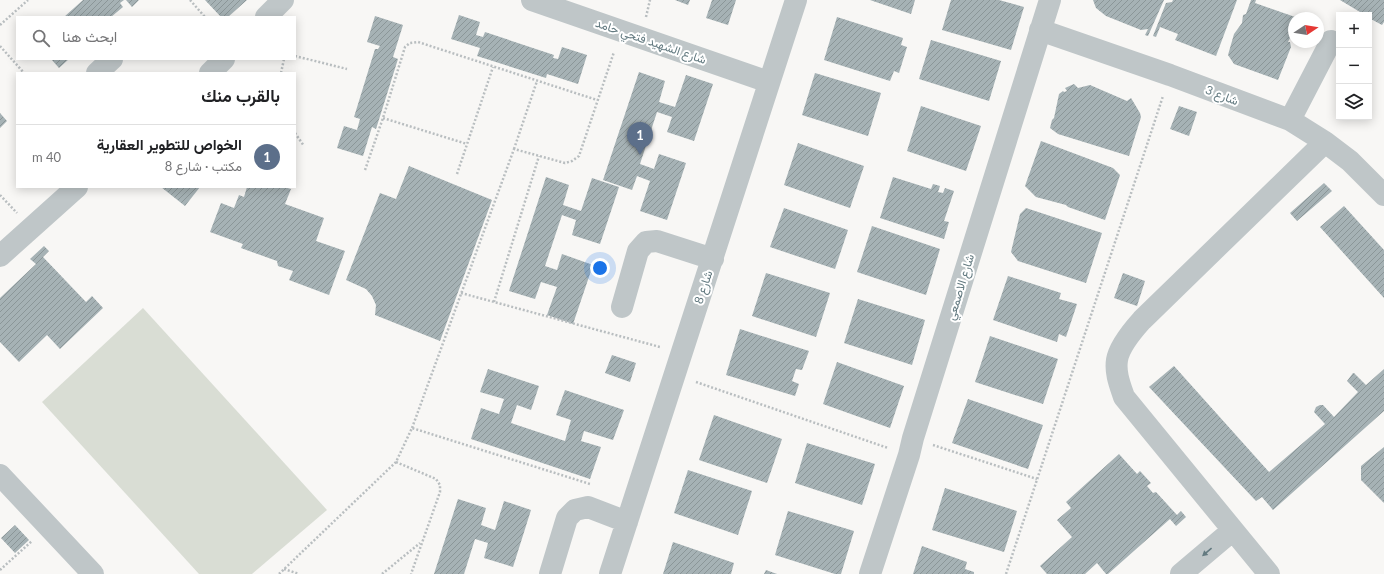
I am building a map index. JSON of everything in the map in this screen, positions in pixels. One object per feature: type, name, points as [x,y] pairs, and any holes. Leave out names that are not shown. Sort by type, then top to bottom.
[{"type":"street","points":[[267,16],[283,0]]},
{"type":"street","name":"شارع الشهيد فتحي حامد","points":[[532,0],[621,31],[649,39],[769,82]]},
{"type":"street","name":"شارع 8","points":[[610,574],[796,0]]},
{"type":"street","name":"شارع الاصمعي","points":[[870,574],[1050,0]]},
{"type":"street","name":"شارع 3","points":[[1040,30],[1170,75],[1290,120],[1325,142],[1350,161],[1384,195]]},
{"type":"street","points":[[1290,120],[1331,41]]},
{"type":"street","points":[[98,72],[111,60]]},
{"type":"street","points":[[211,72],[223,60]]},
{"type":"street","points":[[1263,572],[1233,530],[1124,397],[1118,380],[1117,360],[1127,339],[1142,320],[1325,142]]},
{"type":"street","points":[[0,256],[76,188]]},
{"type":"street","points":[[622,307],[638,251],[646,242],[657,240],[713,258]]},
{"type":"street","points":[[0,475],[93,574]]},
{"type":"street","points":[[550,574],[567,518],[575,510],[588,507],[627,522]]},
{"type":"street","points":[[1180,574],[1233,530]]},
{"type":"path","points":[[0,26],[28,0]]},
{"type":"path","points":[[190,0],[204,16]]},
{"type":"path","points":[[514,149],[564,163],[572,161],[579,156],[621,31]]},
{"type":"path","points":[[365,170],[405,47],[410,43],[418,42],[597,100]]},
{"type":"path","points":[[0,46],[23,72]]},
{"type":"path","points":[[296,56],[347,69]]},
{"type":"path","points":[[281,72],[284,60]]},
{"type":"path","points":[[457,174],[493,67]]},
{"type":"path","points":[[1006,574],[1170,75]]},
{"type":"path","points":[[279,574],[396,462],[412,428],[514,149],[537,81]]},
{"type":"path","points":[[383,118],[467,144]]},
{"type":"path","points":[[296,134],[304,146]]},
{"type":"path","points":[[494,302],[539,156]]},
{"type":"path","points":[[461,293],[682,353]]},
{"type":"path","points":[[674,375],[911,446],[1037,480]]},
{"type":"path","points":[[412,428],[597,486]]},
{"type":"path","points":[[396,462],[436,479],[440,484],[440,492],[421,542],[411,574]]},
{"type":"path","points":[[0,570],[48,527]]},
{"type":"path","points":[[382,574],[421,542]]},
{"type":"path","points":[[284,569],[299,574]]},
{"type":"shaded area","points":[[143,308],[327,510],[252,574],[199,574],[42,402]]},
{"type":"building","points":[[83,0],[124,0],[120,3],[123,7],[112,16],[65,16]]},
{"type":"building","points":[[126,0],[139,0],[132,7]]},
{"type":"building","points":[[205,0],[247,0],[229,16],[220,16]]},
{"type":"building","points":[[675,0],[690,0],[688,5]]},
{"type":"building","points":[[712,0],[736,0],[728,25],[706,18]]},
{"type":"building","points":[[870,0],[915,0],[911,14]]},
{"type":"building","points":[[951,0],[999,0],[1024,7],[1011,50],[942,30]]},
{"type":"building","points":[[1093,0],[1164,0],[1148,36],[1145,35],[1148,29],[1141,30],[1106,16],[1096,8]]},
{"type":"building","points":[[1173,0],[1237,0],[1216,56],[1175,40],[1178,34],[1160,27],[1156,37],[1153,36],[1166,3],[1172,2]]},
{"type":"building","points":[[1251,0],[1256,0],[1255,3],[1288,15],[1288,48],[1291,48],[1278,80],[1234,64],[1228,55],[1234,34],[1242,23],[1243,15],[1246,14]]},
{"type":"building","points":[[1340,0],[1384,0],[1384,22],[1382,25],[1372,20],[1372,12],[1360,12]]},
{"type":"building","points":[[459,15],[480,22],[476,35],[483,37],[485,32],[554,55],[553,58],[558,59],[562,47],[587,55],[578,84],[547,74],[546,78],[477,56],[480,48],[451,39]]},
{"type":"building","points":[[375,16],[403,25],[393,57],[398,59],[376,129],[372,127],[363,156],[337,148],[344,126],[357,130],[360,119],[354,117],[375,49],[378,49],[380,46],[367,42]]},
{"type":"building","points":[[837,17],[903,38],[901,45],[907,47],[899,73],[894,71],[890,81],[824,60]]},
{"type":"building","points":[[931,40],[1001,61],[989,101],[919,79]]},
{"type":"building","points":[[52,60],[68,60],[59,68]]},
{"type":"building","points":[[639,72],[665,81],[659,102],[675,107],[686,75],[713,84],[694,141],[667,132],[672,117],[657,112],[640,164],[654,169],[659,154],[686,163],[667,220],[640,211],[650,181],[637,176],[632,190],[603,180]]},
{"type":"building","points":[[815,73],[881,93],[868,136],[802,115]]},
{"type":"building","points":[[1074,84],[1078,88],[1090,85],[1127,101],[1131,98],[1141,117],[1129,156],[1058,134],[1050,128],[1054,118],[1059,94],[1063,91],[1067,91],[1065,88]]},
{"type":"building","points":[[921,106],[981,126],[966,171],[907,151]]},
{"type":"building","points":[[1179,106],[1197,112],[1189,136],[1170,129]]},
{"type":"building","points":[[0,113],[7,121],[0,128]]},
{"type":"building","points":[[1041,141],[1113,168],[1120,175],[1105,220],[1066,205],[1036,197],[1025,186]]},
{"type":"building","points":[[798,143],[864,166],[850,208],[784,185]]},
{"type":"building","points":[[409,166],[492,200],[440,341],[375,315],[376,305],[372,296],[366,289],[346,280],[380,193],[396,199]]},
{"type":"building","points":[[546,177],[569,185],[563,205],[581,211],[592,178],[619,187],[600,244],[572,235],[576,220],[562,215],[545,266],[557,270],[562,254],[593,265],[573,324],[547,315],[557,287],[541,282],[535,299],[509,291]]},
{"type":"building","points":[[893,177],[931,189],[933,184],[940,186],[938,192],[943,193],[945,188],[954,191],[944,221],[949,222],[944,239],[880,218]]},
{"type":"building","points":[[1324,183],[1332,191],[1297,221],[1290,213]]},
{"type":"building","points":[[162,188],[199,188],[185,206]]},
{"type":"building","points":[[247,188],[288,188],[291,189],[285,204],[324,218],[316,241],[345,251],[329,295],[289,280],[293,271],[278,266],[277,261],[241,248],[243,244],[210,232],[221,203],[234,208],[239,195],[244,197]]},
{"type":"building","points":[[1344,206],[1384,250],[1384,298],[1320,227]]},
{"type":"building","points":[[784,208],[848,230],[835,269],[770,247]]},
{"type":"building","points":[[1026,208],[1102,233],[1086,283],[1018,261],[1011,252],[1020,214]]},
{"type":"building","points":[[872,226],[940,249],[926,295],[857,272]]},
{"type":"building","points":[[44,246],[49,251],[43,257],[86,302],[92,296],[103,308],[60,349],[47,335],[19,362],[0,342],[0,298],[36,264],[30,259]]},
{"type":"building","points":[[766,273],[830,293],[816,337],[752,316]]},
{"type":"building","points":[[1123,273],[1145,281],[1137,306],[1114,298]]},
{"type":"building","points":[[1008,276],[1061,293],[1059,299],[1077,304],[1066,337],[1059,334],[1057,342],[993,320]]},
{"type":"building","points":[[858,299],[925,320],[912,365],[844,343]]},
{"type":"building","points":[[740,329],[809,351],[802,370],[796,369],[792,381],[799,384],[795,396],[726,375]]},
{"type":"building","points":[[990,336],[1058,359],[1043,404],[975,382]]},
{"type":"building","points":[[612,355],[636,363],[630,382],[605,373]]},
{"type":"building","points":[[837,362],[904,386],[890,428],[823,404]]},
{"type":"building","points":[[1174,366],[1269,472],[1325,424],[1314,412],[1316,407],[1323,405],[1334,417],[1358,392],[1347,381],[1353,373],[1366,385],[1384,369],[1384,411],[1273,510],[1262,497],[1256,501],[1149,387]]},
{"type":"building","points":[[488,369],[539,386],[531,410],[517,405],[511,423],[565,441],[571,420],[556,415],[565,390],[624,410],[613,440],[584,431],[581,441],[601,447],[590,479],[471,439],[481,408],[499,414],[504,399],[480,392]]},
{"type":"building","points":[[968,399],[1043,425],[1028,469],[952,443]]},
{"type":"building","points":[[714,415],[782,439],[767,483],[699,460]]},
{"type":"building","points":[[807,443],[875,464],[862,505],[795,483]]},
{"type":"building","points":[[1384,447],[1384,503],[1361,480],[1361,466]]},
{"type":"building","points":[[1119,454],[1137,474],[1140,471],[1151,483],[1147,486],[1153,493],[1156,492],[1177,515],[1181,511],[1186,517],[1176,526],[1170,519],[1108,574],[1106,574],[1097,563],[1085,574],[1047,574],[1040,566],[1072,537],[1057,520],[1071,508],[1066,502]]},
{"type":"building","points":[[688,470],[752,491],[738,535],[674,513]]},
{"type":"building","points":[[945,488],[1017,511],[1004,552],[932,530]]},
{"type":"building","points":[[458,499],[486,508],[481,525],[495,530],[504,501],[531,510],[513,567],[484,558],[488,543],[475,539],[464,574],[434,574]]},
{"type":"building","points":[[788,511],[854,531],[841,574],[835,574],[775,555]]},
{"type":"building","points":[[15,525],[29,540],[15,553],[1,538]]},
{"type":"building","points":[[673,542],[734,563],[731,574],[663,574]]},
{"type":"building","points":[[922,546],[967,562],[965,569],[974,572],[974,574],[913,574]]},
{"type":"building","points":[[766,570],[777,574],[764,574]]},
{"type":"place","name":"الخواص للتطوير العقارية","points":[[640,155]]}]
